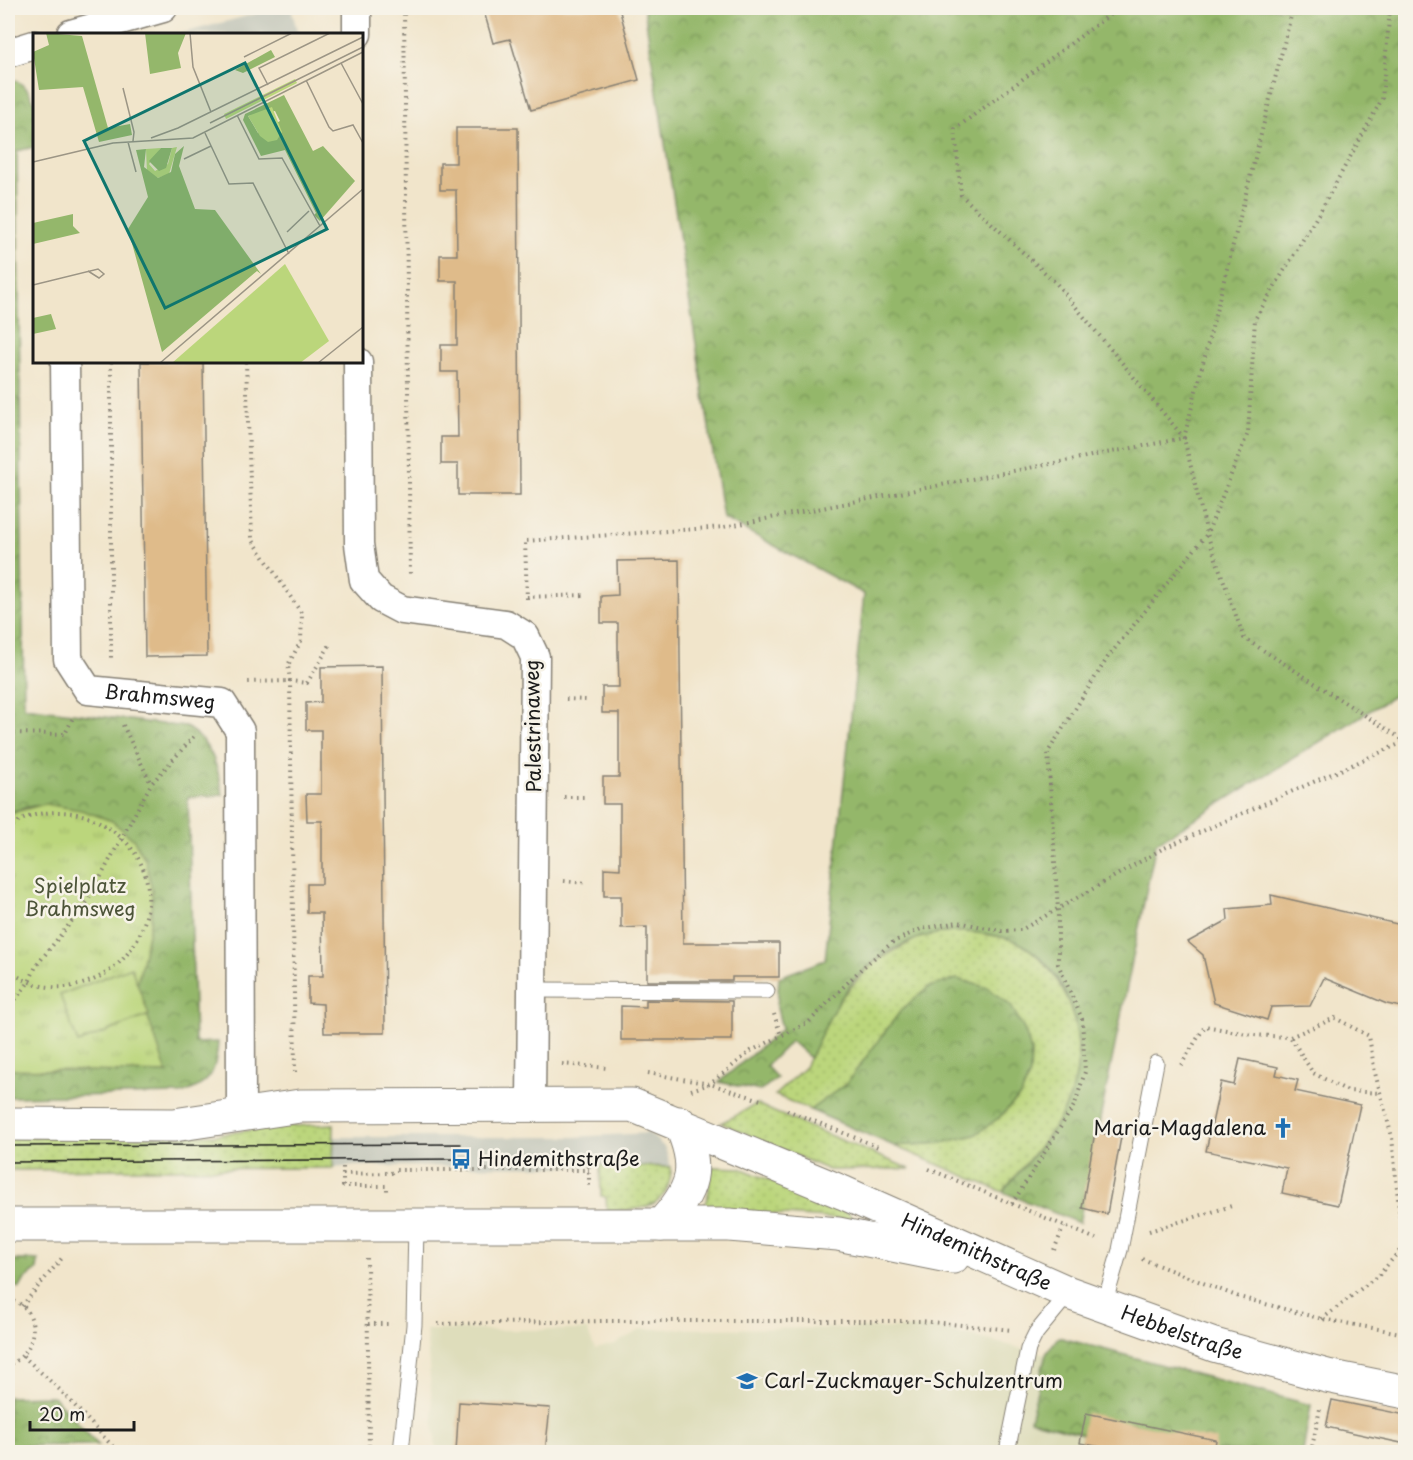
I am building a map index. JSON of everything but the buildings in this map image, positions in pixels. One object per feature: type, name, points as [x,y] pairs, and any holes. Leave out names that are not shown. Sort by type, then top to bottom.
[{"type":"street","points":[[75,33],[163,8]]},
{"type":"street","points":[[357,8],[357,33]]},
{"type":"street","points":[[8,53],[33,45]]},
{"type":"street","name":"Brahmsweg","points":[[65,363],[68,658],[101,683],[222,703],[240,731],[241,1114]]},
{"type":"street","name":"Palestrinaweg","points":[[358,363],[359,544],[364,580],[381,599],[402,610],[506,624],[525,636],[535,657],[531,1104]]},
{"type":"street","name":"Hindemithstraße","points":[[8,1124],[174,1125],[300,1106],[632,1105],[1054,1276]]},
{"type":"street","points":[[661,1225],[680,1204],[692,1177],[692,1159],[680,1123]]},
{"type":"street","name":"Hindemithstraße","points":[[8,1226],[729,1225],[838,1234],[1054,1276]]},
{"type":"street","name":"Hebbelstraße","points":[[1054,1276],[1104,1305],[1214,1345],[1327,1376],[1406,1392]]},
{"type":"lane","points":[[533,990],[767,991]]},
{"type":"lane","points":[[1104,1305],[1121,1245],[1156,1063]]},
{"type":"lane","points":[[400,1452],[414,1325],[416,1225]]},
{"type":"lane","points":[[1007,1452],[1028,1349],[1036,1333],[1054,1276]]},
{"type":"path","points":[[404,8],[410,584]]},
{"type":"path","points":[[1142,8],[1112,13],[955,129],[961,195],[1056,283],[1184,438],[1207,534],[1244,638],[1405,741]]},
{"type":"path","points":[[1184,438],[1293,8]]},
{"type":"path","points":[[1012,1204],[1075,1104],[1085,1072],[1082,1019],[1058,964],[1058,910],[1048,752],[1108,657],[1207,534],[1248,434],[1255,319],[1322,208],[1382,99],[1390,8]]},
{"type":"path","points":[[111,363],[101,683],[125,727],[151,784]]},
{"type":"path","points":[[246,363],[252,539],[302,614],[301,641],[288,665],[295,1073]]},
{"type":"path","points":[[525,636],[527,597],[525,541],[724,527],[1184,438]]},
{"type":"path","points":[[516,597],[586,595]]},
{"type":"path","points":[[242,682],[307,683],[332,643]]},
{"type":"path","points":[[8,734],[65,734],[101,683]]},
{"type":"path","points":[[8,1009],[29,982],[36,966],[87,902],[151,784],[222,703]]},
{"type":"path","points":[[710,1084],[751,1051],[809,1022],[861,969],[893,942],[921,929],[958,922],[1002,931],[1021,930],[1162,849],[1405,741]]},
{"type":"path","points":[[8,829],[33,815],[57,811],[81,814],[104,823],[123,838],[135,854],[148,891],[142,930],[134,948],[105,975],[87,983],[68,987],[48,987],[29,982],[8,970]]},
{"type":"path","points":[[1156,1063],[1179,1068],[1188,1057],[1204,1026],[1252,1035],[1290,1037],[1335,1018],[1369,1036],[1380,1093],[1392,1137],[1406,1281]]},
{"type":"path","points":[[1290,1037],[1313,1073],[1348,1091],[1380,1093]]},
{"type":"path","points":[[787,1110],[878,1147]]},
{"type":"path","points":[[343,1173],[391,1173],[396,1170],[589,1168],[589,1180]]},
{"type":"path","points":[[929,1169],[1064,1226],[1121,1245],[1239,1297],[1322,1319],[1406,1334]]},
{"type":"path","points":[[1121,1245],[1235,1205]]},
{"type":"path","points":[[1054,1276],[1064,1226]]},
{"type":"path","points":[[1322,1319],[1380,1274],[1401,1248]]},
{"type":"path","points":[[367,1249],[369,1452]]},
{"type":"path","points":[[22,1306],[52,1272]]},
{"type":"path","points":[[8,1299],[22,1306],[33,1325],[33,1337],[23,1356],[8,1366]]},
{"type":"path","points":[[368,1324],[911,1321],[992,1326],[1036,1333]]},
{"type":"path","points":[[23,1356],[60,1390],[118,1452]]},
{"type":"path","points":[[1311,1452],[1327,1376]]},
{"type":"shaded area","points":[[278,8],[291,8],[298,33],[183,33]]},
{"type":"shaded area","points":[[649,1133],[665,1148],[671,1167],[355,1166],[8,1170],[333,1135],[334,1137],[574,1137]]},
{"type":"shaded area","name":"Carl-Zuckmayer-Schulzentrum","points":[[937,1328],[1046,1354],[1086,1413],[1227,1452],[436,1452],[426,1330],[587,1330],[595,1349],[615,1344],[642,1329]]},
{"type":"green space","points":[[644,8],[1405,8],[1405,689],[1156,843],[1079,1223],[1003,1192],[1042,1144],[1067,1105],[1077,1071],[1078,1050],[1071,1008],[1063,989],[1052,971],[1038,956],[1013,940],[986,934],[956,932],[928,936],[901,945],[875,961],[853,981],[837,1005],[810,1058],[791,1041],[766,1066],[777,1078],[760,1091],[719,1082],[782,1029],[777,1008],[779,977],[825,960],[864,594],[723,518]]},
{"type":"green space","points":[[16,80],[25,87],[33,99],[33,147],[17,151],[24,707],[186,727],[208,748],[223,795],[188,797],[195,1043],[218,1042],[216,1062],[210,1076],[199,1086],[181,1094],[8,1097],[8,1066],[14,1069],[166,1073],[137,985],[151,919],[112,821],[73,809],[47,805],[21,809],[8,814],[8,83]]},
{"type":"green space","name":"Spielplatz Brahmsweg","points":[[45,804],[81,810],[112,821],[134,840],[145,859],[152,889],[151,919],[137,985],[167,1073],[14,1069],[8,1066],[8,814]]},
{"type":"green space","points":[[965,931],[1012,940],[1023,944],[1035,954],[1060,985],[1074,1021],[1078,1040],[1076,1079],[1071,1097],[1062,1115],[1041,1145],[1003,1192],[894,1146],[942,1143],[867,1058],[846,1084],[810,1110],[775,1095],[805,1067],[835,1004],[874,962],[923,935]]},
{"type":"green space","points":[[131,967],[149,1015],[78,1043],[60,995]]},
{"type":"green space","points":[[957,979],[988,988],[1011,1006],[1025,1031],[1031,1051],[1030,1074],[1021,1095],[1000,1117],[975,1135],[942,1143],[894,1146],[810,1110],[846,1084],[902,1009],[929,987]]},
{"type":"green space","points":[[757,1104],[910,1169],[829,1170],[721,1123]]},
{"type":"green space","points":[[334,1124],[333,1168],[8,1170],[8,1137],[215,1135],[274,1127]]},
{"type":"green space","points":[[600,1165],[671,1167],[670,1181],[666,1192],[651,1205],[630,1210],[607,1211],[606,1197],[601,1196]]},
{"type":"green space","points":[[712,1167],[740,1168],[849,1213],[852,1220],[703,1209],[708,1195]]},
{"type":"green space","points":[[8,1260],[38,1260],[37,1270],[25,1279],[20,1288],[8,1285]]},
{"type":"green space","points":[[1058,1337],[1311,1405],[1303,1452],[1151,1452],[1030,1420],[1046,1354]]},
{"type":"green space","points":[[53,1396],[98,1445],[8,1446],[8,1397]]},
{"type":"tram line","points":[[8,1146],[461,1144]]},
{"type":"tram line","points":[[8,1162],[461,1159]]},
{"type":"place","name":"Maria-Magdalena","points":[[1283,1128]]},
{"type":"place","name":"Hindemithstraße","points":[[461,1159]]},
{"type":"place","name":"Carl-Zuckmayer-Schulzentrum","points":[[747,1381]]}]
